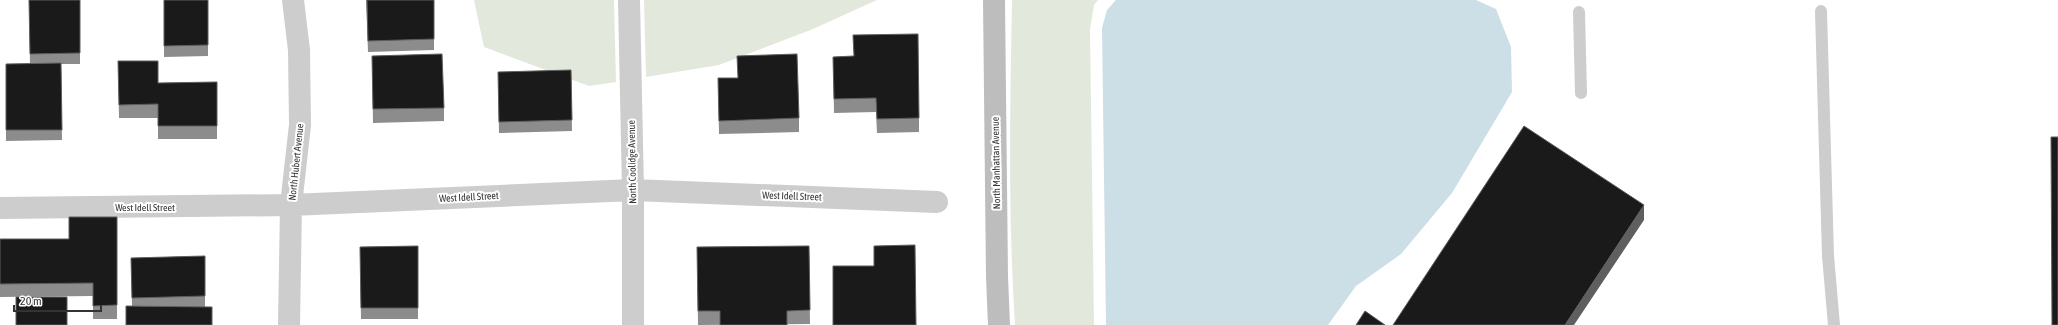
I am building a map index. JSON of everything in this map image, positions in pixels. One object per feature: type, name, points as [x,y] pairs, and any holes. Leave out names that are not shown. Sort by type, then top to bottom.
[{"type":"street","name":"North Hubert Avenue","points":[[289,325],[291,205],[300,125],[299,50],[293,0]]},
{"type":"street","name":"North Coolidge Avenue","points":[[629,0],[633,190],[633,325]]},
{"type":"street","name":"North Manhattan Avenue","points":[[994,0],[997,277],[999,325]]},
{"type":"street","name":"West Idell Street","points":[[0,208],[291,205],[633,190],[937,202]]},
{"type":"lane","points":[[1821,10],[1828,256],[1834,325]]},
{"type":"lane","points":[[1579,12],[1581,93]]},
{"type":"shaded area","points":[[474,0],[614,0],[616,82],[589,86],[484,47]]},
{"type":"shaded area","points":[[644,0],[877,0],[813,29],[719,65],[646,77]]},
{"type":"shaded area","points":[[1012,0],[1098,0],[1094,5],[1090,29],[1094,325],[1015,325],[1010,203]]},
{"type":"shaded area","points":[[1116,0],[1476,0],[1496,9],[1511,47],[1512,92],[1452,193],[1401,254],[1356,286],[1328,325],[1106,325],[1102,28],[1107,10]]},
{"type":"building","points":[[29,0],[80,0],[80,53],[30,54]]},
{"type":"building","points":[[164,0],[208,0],[208,45],[164,46]]},
{"type":"building","points":[[367,0],[434,0],[434,39],[368,41]]},
{"type":"building","points":[[918,34],[919,118],[877,119],[876,98],[834,99],[833,57],[854,56],[853,35]]},
{"type":"building","points":[[442,54],[444,108],[373,109],[372,56]]},
{"type":"building","points":[[797,54],[799,118],[719,121],[718,78],[738,78],[737,56]]},
{"type":"building","points":[[118,61],[158,61],[158,83],[217,82],[217,126],[158,126],[158,104],[119,105]]},
{"type":"building","points":[[61,63],[62,130],[6,130],[6,64]]},
{"type":"building","points":[[571,70],[572,120],[499,122],[498,72]]},
{"type":"building","points":[[1524,126],[1644,205],[1565,325],[1393,325]]},
{"type":"building","points":[[2051,137],[2058,137],[2058,325],[2052,325]]},
{"type":"building","points":[[69,217],[117,217],[117,305],[93,306],[93,283],[0,284],[0,239],[69,239]]},
{"type":"building","points":[[915,245],[916,325],[833,325],[833,266],[874,266],[874,246]]},
{"type":"building","points":[[418,246],[418,308],[361,308],[360,247]]},
{"type":"building","points":[[809,246],[810,310],[787,311],[787,325],[720,325],[720,311],[698,311],[697,247]]},
{"type":"building","points":[[205,256],[205,296],[132,298],[131,258]]},
{"type":"building","points":[[16,297],[67,297],[67,325],[16,325]]},
{"type":"building","points":[[126,306],[212,307],[212,325],[126,325]]},
{"type":"building","points":[[1365,311],[1385,325],[1356,325]]}]
